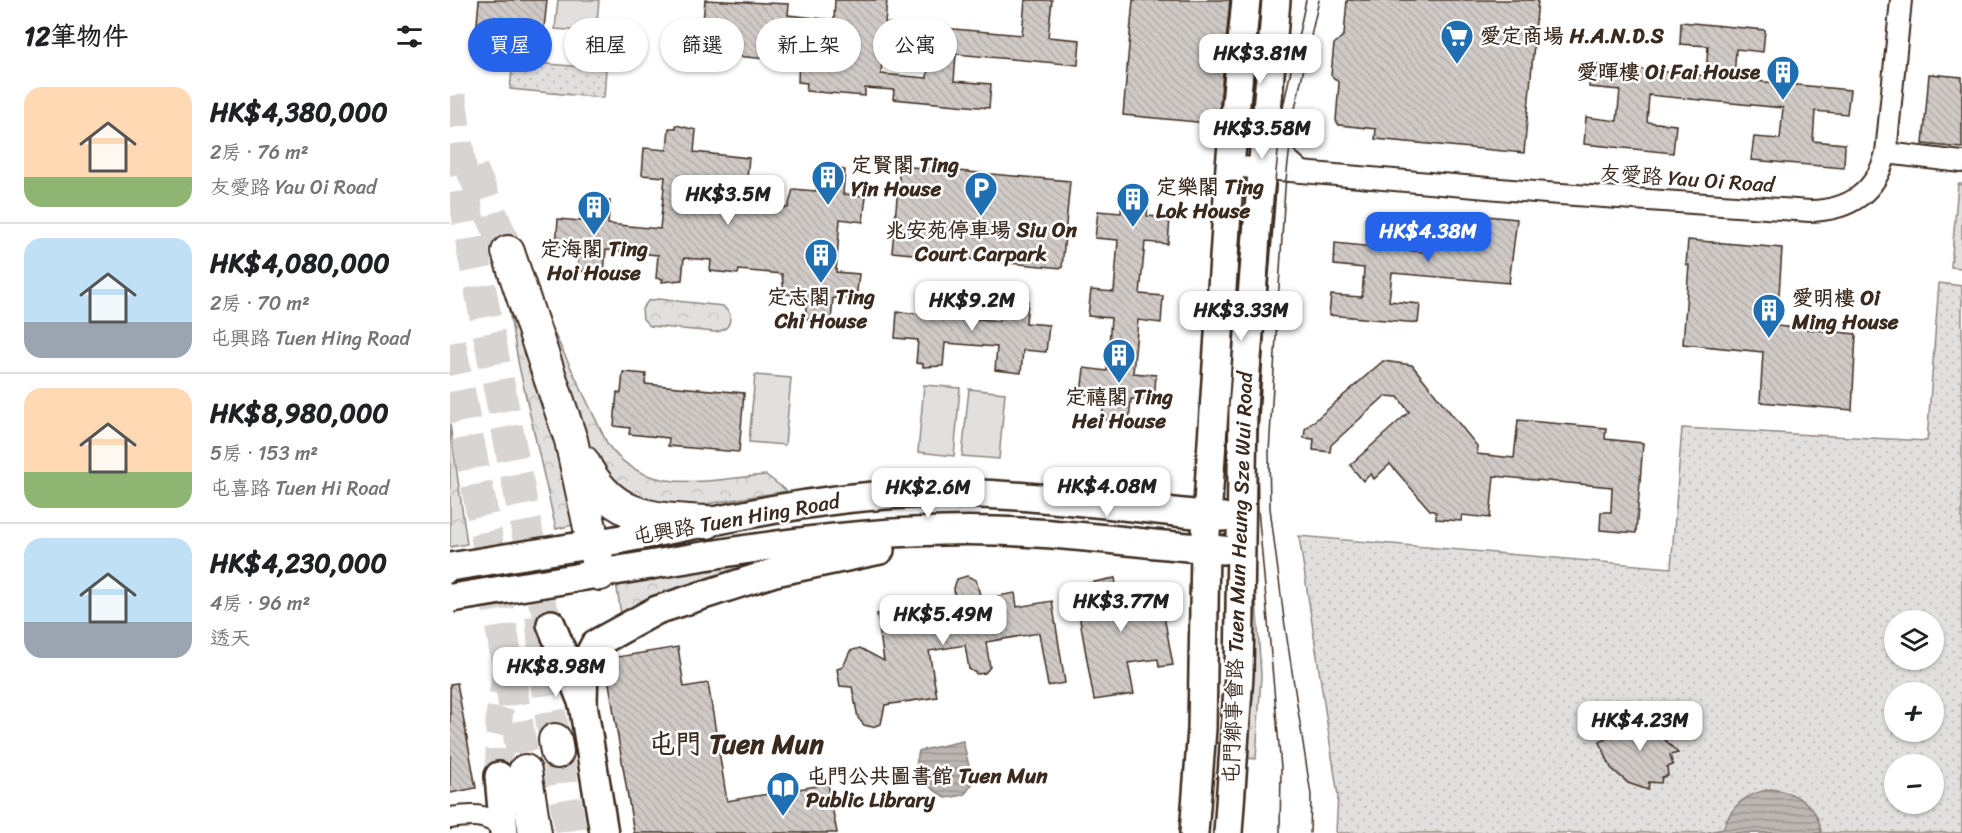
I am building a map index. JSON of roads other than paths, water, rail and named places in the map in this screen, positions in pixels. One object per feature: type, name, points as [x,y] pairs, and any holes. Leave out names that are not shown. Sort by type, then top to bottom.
[{"type":"highway","points":[[508,252],[571,440],[597,487],[619,506],[645,517],[707,522]]},
{"type":"highway","points":[[571,440],[585,561]]},
{"type":"highway","points":[[512,773],[535,833]]},
{"type":"main road","name":"屯門鄉事會路 Tuen Mun Heung Sze Wui Road","points":[[1194,833],[1202,729],[1207,515],[1230,166],[1246,0]]},
{"type":"main road","name":"屯門鄉事會路 Tuen Mun Heung Sze Wui Road","points":[[1228,833],[1239,675],[1239,519],[1243,408],[1276,0]]},
{"type":"main road","name":"屯興路 Tuen Hing Road","points":[[451,598],[585,561],[707,522],[824,501],[916,494],[1012,497],[1239,519]]},
{"type":"main road","name":"屯興路 Tuen Hing Road","points":[[450,567],[585,561],[894,532],[1006,532],[1239,551]]},
{"type":"main road","points":[[604,833],[583,704],[584,665],[595,644],[657,610],[733,583],[817,562],[1006,532]]},
{"type":"main road","points":[[551,624],[583,704]]},
{"type":"main road","points":[[503,830],[512,773]]},
{"type":"street","name":"友愛路 Yau Oi Road","points":[[1230,166],[1546,193],[1825,211],[1840,208],[1860,198],[1875,183],[1886,153],[1901,0]]},
{"type":"street","points":[[1265,119],[1270,137],[1278,151],[1302,172]]},
{"type":"street","points":[[1886,153],[1962,162]]},
{"type":"street","points":[[450,819],[483,816],[494,820],[503,830]]},
{"type":"tunnel","points":[[450,96],[473,252],[540,598],[548,701],[555,740]]},
{"type":"tunnel","points":[[472,170],[508,252]]},
{"type":"tunnel","points":[[450,343],[486,534],[525,771]]},
{"type":"tunnel","points":[[540,598],[551,624]]},
{"type":"tunnel","points":[[499,776],[499,718],[507,660]]},
{"type":"tunnel","points":[[557,752],[571,833]]},
{"type":"tram line","points":[[1280,833],[1281,768],[1258,509],[1257,452],[1271,222],[1282,112],[1306,0]]},
{"type":"tram line","points":[[1310,833],[1311,795],[1284,619],[1270,508],[1269,452],[1285,188],[1294,113],[1319,0]]},
{"type":"place","name":"愛定商場 H.A.N.D.S","points":[[1457,65]]},
{"type":"place","name":"愛暉樓 Oi Fai House","points":[[1783,101]]},
{"type":"place","name":"定賢閣 Ting Yin House","points":[[828,206]]},
{"type":"place","name":"兆安苑停車場 Siu On Court Carpark","points":[[981,217]]},
{"type":"place","name":"定樂閣 Ting Lok House","points":[[1133,228]]},
{"type":"place","name":"定海閣 Ting Hoi House","points":[[594,236]]},
{"type":"place","name":"定志閣 Ting Chi House","points":[[821,284]]},
{"type":"place","name":"愛明樓 Oi Ming House","points":[[1769,339]]},
{"type":"place","name":"定禧閣 Ting Hei House","points":[[1119,384]]},
{"type":"place","name":"屯門公共圖書館 Tuen Mun Public Library","points":[[783,817]]},
{"type":"district","name":"屯門 Tuen Mun","points":[[736,744]]}]
